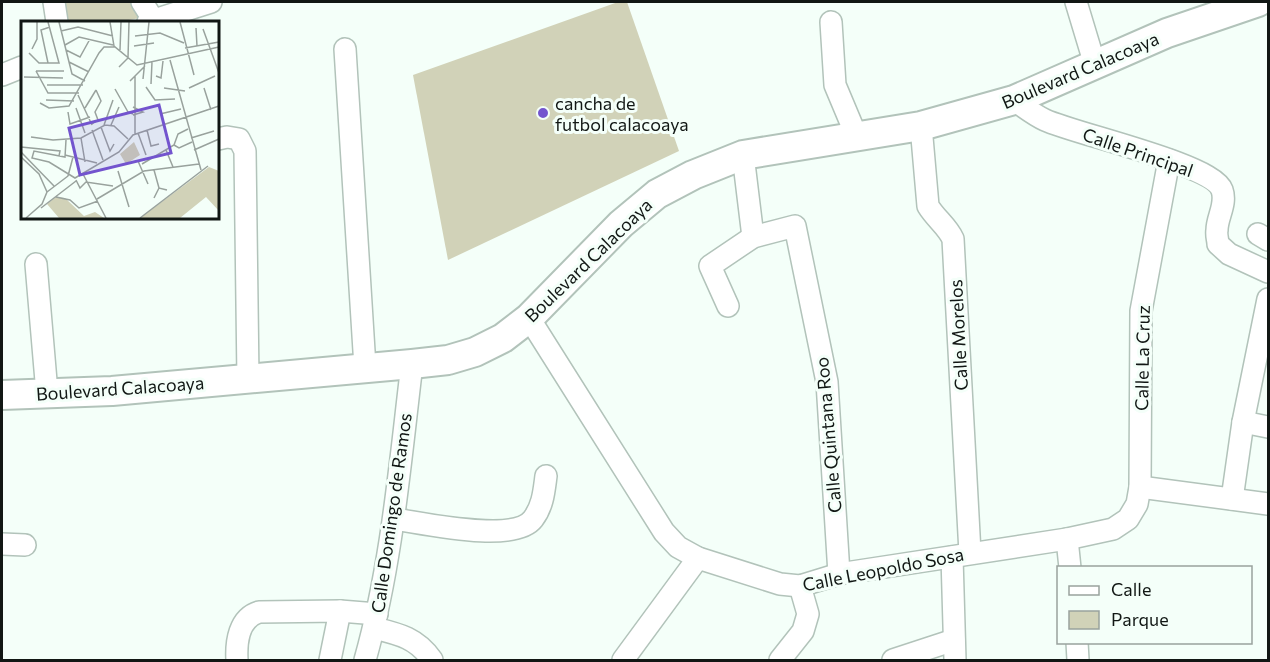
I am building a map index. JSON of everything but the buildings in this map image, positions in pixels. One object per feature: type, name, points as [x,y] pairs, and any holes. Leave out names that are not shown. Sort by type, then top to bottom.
[{"type":"street","points":[[54,2],[57,21]]},
{"type":"street","points":[[142,2],[151,21]]},
{"type":"street","points":[[154,21],[211,2]]},
{"type":"street","points":[[1076,2],[1095,65]]},
{"type":"street","name":"Boulevard Calacoaya","points":[[2,395],[112,391],[248,379],[448,360],[475,352],[503,338],[529,318],[621,224],[657,194],[693,175],[743,155],[921,126],[1014,100],[1167,33],[1244,3]]},
{"type":"street","points":[[831,22],[835,85],[856,135]]},
{"type":"street","points":[[345,49],[365,367]]},
{"type":"street","points":[[2,75],[21,67]]},
{"type":"street","name":"Calle Principal","points":[[1014,100],[1044,119],[1069,129],[1169,160],[1212,179],[1222,189],[1223,204],[1217,230],[1218,244],[1229,254],[1269,272]]},
{"type":"street","name":"Calle Morelos","points":[[921,126],[928,206],[935,217],[948,228],[953,240],[961,555],[955,650]]},
{"type":"street","points":[[219,139],[226,137],[239,139],[245,151],[248,379]]},
{"type":"street","points":[[728,306],[710,266],[753,237],[743,155]]},
{"type":"street","name":"Calle La Cruz","points":[[1140,487],[1141,311],[1169,160]]},
{"type":"street","name":"Calle Quintana Roo","points":[[753,237],[795,226],[827,382],[839,574]]},
{"type":"street","points":[[36,264],[47,393]]},
{"type":"street","points":[[1232,499],[1243,422],[1264,344],[1269,299]]},
{"type":"street","name":"Calle Leopoldo Sosa","points":[[529,318],[664,532],[678,547],[698,558],[780,585],[800,586],[839,574],[1067,539],[1113,529],[1128,519],[1137,504],[1140,487]]},
{"type":"street","name":"Calle Domingo de Ramos","points":[[365,660],[376,621],[394,519],[412,364]]},
{"type":"street","points":[[1243,422],[1269,427]]},
{"type":"street","points":[[394,519],[486,532],[512,531],[532,521],[543,501],[546,476]]},
{"type":"street","points":[[1140,487],[1269,504]]},
{"type":"street","points":[[1067,539],[1070,566]]},
{"type":"street","points":[[2,544],[25,545]]},
{"type":"street","points":[[623,660],[698,558]]},
{"type":"street","points":[[780,660],[803,631],[808,614],[800,586]]},
{"type":"street","points":[[330,660],[340,611]]},
{"type":"street","points":[[237,660],[241,628],[251,615],[259,612],[340,611],[376,621],[404,635],[426,651],[432,660]]},
{"type":"street","points":[[1077,644],[1078,660]]},
{"type":"street","points":[[893,660],[955,650]]},
{"type":"green space","points":[[61,2],[137,2],[146,17],[123,21],[64,21]]},
{"type":"green space","name":"cancha de futbol calacoaya","points":[[618,2],[627,2],[679,151],[448,260],[413,75]]},
{"type":"place","name":"cancha de futbol calacoaya","points":[[543,113]]}]
